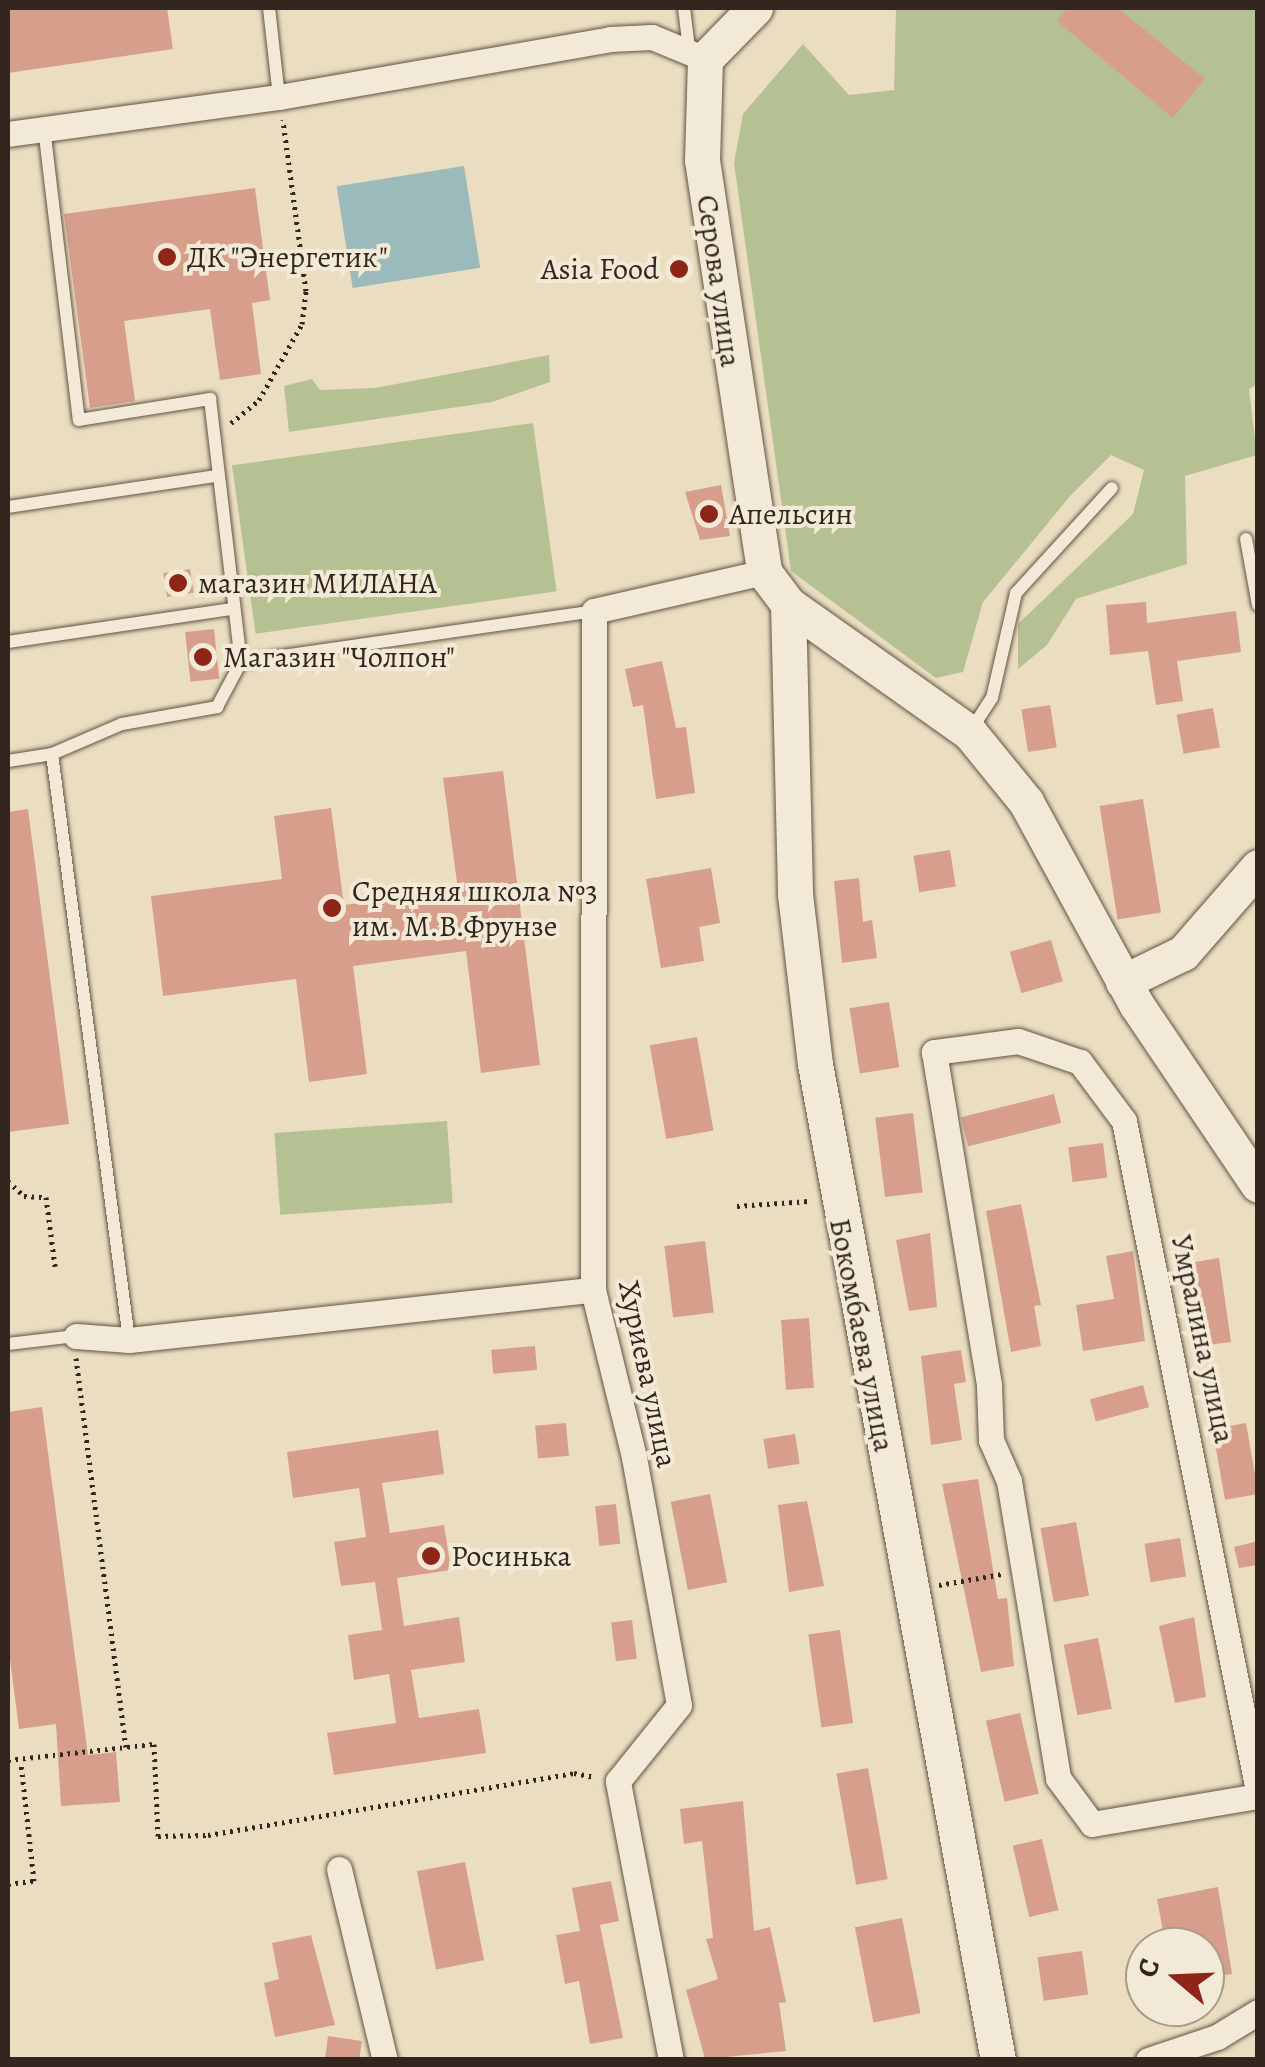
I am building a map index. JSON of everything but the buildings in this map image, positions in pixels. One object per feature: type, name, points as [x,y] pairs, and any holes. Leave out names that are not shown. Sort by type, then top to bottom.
[{"type":"street","points":[[8,134],[280,98],[610,39],[652,37],[697,54],[755,8]]},
{"type":"street","name":"Серова улица","points":[[697,54],[702,160],[764,572],[788,604],[970,732],[1026,802],[1123,982],[1258,1186]]},
{"type":"street","points":[[594,611],[764,572]]},
{"type":"street","name":"Бокомбаева улица","points":[[788,604],[795,894],[835,1199],[998,2060]]},
{"type":"street","name":"Хуриева улица","points":[[594,611],[593,1290],[634,1457],[679,1706],[618,1781]]},
{"type":"street","points":[[1123,982],[1182,953],[1215,924],[1258,868]]},
{"type":"street","name":"Умралина улица","points":[[1024,1571],[1009,1481],[990,1440],[989,1386],[934,1052],[1018,1041],[1080,1062],[1124,1121],[1258,1794]]},
{"type":"street","points":[[76,1336],[129,1340],[593,1290]]},
{"type":"street","points":[[1024,1571],[1058,1778],[1092,1824],[1258,1794]]},
{"type":"street","points":[[618,1781],[671,2060]]},
{"type":"street","points":[[338,1869],[385,2060]]},
{"type":"street","points":[[1148,2060],[1219,2048],[1258,2012]]},
{"type":"lane","points":[[268,8],[280,98]]},
{"type":"lane","points":[[684,8],[697,54]]},
{"type":"lane","points":[[8,760],[52,754],[122,724],[217,707],[240,662],[210,398],[79,420],[44,128]]},
{"type":"lane","points":[[8,507],[216,476]]},
{"type":"lane","points":[[970,732],[992,698],[1016,593],[1112,488]]},
{"type":"lane","points":[[1246,539],[1258,604]]},
{"type":"lane","points":[[8,642],[231,608]]},
{"type":"lane","points":[[240,662],[594,611]]},
{"type":"lane","points":[[52,754],[129,1340]]},
{"type":"lane","points":[[8,1344],[76,1336]]},
{"type":"path","points":[[228,426],[259,400],[302,324],[306,291],[280,98]]},
{"type":"path","points":[[8,1181],[24,1196],[46,1197],[55,1266]]},
{"type":"path","points":[[737,1206],[835,1199]]},
{"type":"path","points":[[76,1336],[76,1386],[126,1747]]},
{"type":"path","points":[[911,1589],[1024,1571]]},
{"type":"path","points":[[8,1760],[21,1763],[154,1744],[158,1836],[208,1835],[574,1772],[618,1781]]},
{"type":"path","points":[[8,1884],[34,1881],[21,1763]]},
{"type":"green space","points":[[896,8],[1257,8],[1258,384],[1249,389],[1257,455],[1185,476],[1187,564],[1076,599],[1047,645],[1018,669],[1018,624],[1133,514],[1144,470],[1111,455],[1071,495],[983,602],[963,672],[936,678],[791,571],[734,163],[743,114],[803,44],[849,95],[894,90]]},
{"type":"green space","points":[[549,355],[550,382],[492,402],[289,432],[284,386],[312,379],[320,390],[375,388]]},
{"type":"green space","points":[[533,423],[557,591],[256,634],[232,465]]},
{"type":"green space","points":[[447,1121],[453,1203],[280,1215],[274,1133]]},
{"type":"water","points":[[464,166],[480,268],[353,288],[337,186]]},
{"type":"place","name":"ДК \"Энергетик\"","points":[[167,257]]},
{"type":"place","name":"Asia Food","points":[[679,269]]},
{"type":"place","name":"Апельсин","points":[[709,514]]},
{"type":"place","name":"магазин МИЛАНА","points":[[178,583]]},
{"type":"place","name":"Магазин \"Чолпон\"","points":[[203,657]]},
{"type":"place","name":"Средняя школа №3 им. М.В.Фрунзе","points":[[332,908]]},
{"type":"place","name":"Росинька","points":[[431,1556]]}]
